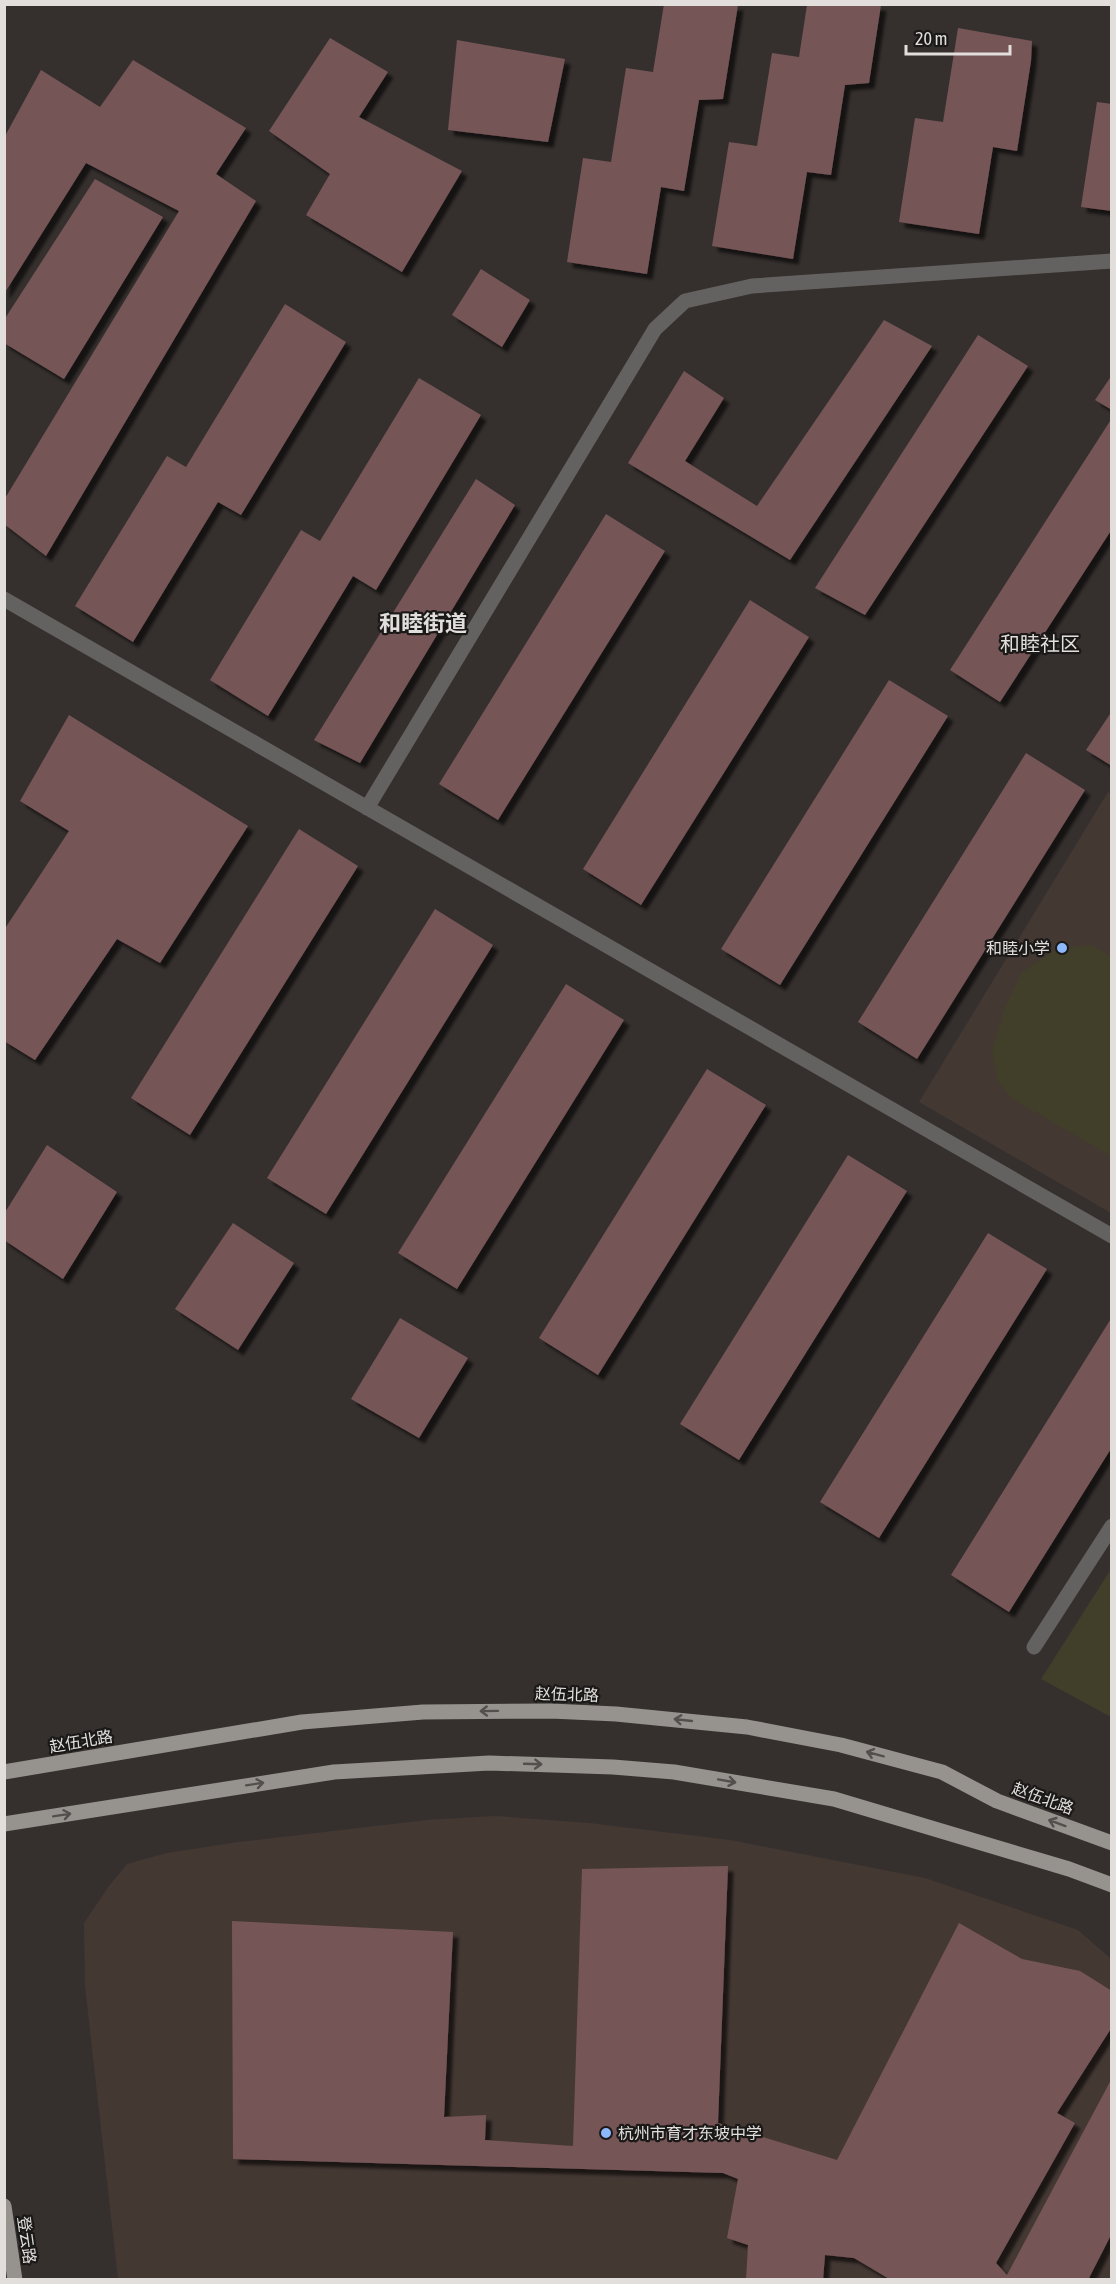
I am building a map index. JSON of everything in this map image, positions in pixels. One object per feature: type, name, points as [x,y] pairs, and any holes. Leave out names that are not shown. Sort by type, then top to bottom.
[{"type":"main road","name":"赵伍北路","points":[[4,1772],[302,1722],[435,1712],[539,1711],[616,1714],[747,1727],[841,1745],[942,1772],[997,1801],[1112,1843]]},
{"type":"main road","points":[[4,1824],[334,1772],[489,1762],[613,1767],[674,1772],[834,1799],[1069,1869],[1112,1886]]},
{"type":"main road","name":"登云路","points":[[4,2206],[15,2280]]},
{"type":"street","points":[[367,808],[655,329],[685,301],[752,286],[1112,261]]},
{"type":"street","points":[[4,599],[1112,1236]]},
{"type":"street","points":[[1034,1647],[1112,1526]]},
{"type":"shaded area","name":"和睦小学","points":[[1108,792],[1111,794],[1111,1213],[919,1102]]},
{"type":"shaded area","points":[[1092,945],[1111,957],[1111,1156],[1011,1098],[997,1080],[992,1050],[1006,1005],[1022,972],[1056,949]]},
{"type":"shaded area","points":[[1111,1569],[1111,1717],[1041,1679]]},
{"type":"shaded area","name":"杭州市育才东坡中学","points":[[495,1816],[589,1823],[730,1840],[925,1878],[1078,1930],[1111,1959],[1111,2279],[118,2279],[85,1986],[84,1923],[109,1886],[127,1864],[167,1853],[238,1842],[427,1820]]},
{"type":"building","points":[[664,4],[738,5],[723,99],[699,100],[684,191],[661,187],[647,274],[567,262],[583,158],[611,162],[626,68],[653,72]]},
{"type":"building","points":[[807,5],[881,5],[869,83],[845,85],[831,175],[807,172],[793,259],[712,246],[729,142],[757,146],[772,53],[799,57]]},
{"type":"building","points":[[958,28],[1032,41],[1017,151],[993,147],[979,234],[899,222],[915,118],[943,122]]},
{"type":"building","points":[[330,38],[388,72],[359,117],[462,171],[402,272],[306,215],[330,174],[269,131]]},
{"type":"building","points":[[457,40],[565,59],[548,142],[448,130]]},
{"type":"building","points":[[133,60],[246,128],[216,174],[256,201],[46,556],[4,524],[4,500],[179,211],[86,163],[4,294],[4,138],[41,70],[100,107]]},
{"type":"building","points":[[1097,102],[1112,104],[1112,211],[1081,207]]},
{"type":"building","points":[[95,179],[163,217],[64,379],[4,343],[4,320]]},
{"type":"building","points":[[481,269],[530,300],[502,347],[452,315]]},
{"type":"building","points":[[285,304],[346,342],[241,515],[218,502],[133,642],[75,606],[167,456],[186,467]]},
{"type":"building","points":[[884,320],[932,346],[790,560],[628,463],[684,371],[724,398],[685,461],[757,506]]},
{"type":"building","points":[[978,335],[1028,366],[865,615],[815,588]]},
{"type":"building","points":[[1112,375],[1112,410],[1095,400]]},
{"type":"building","points":[[419,378],[481,415],[376,590],[353,576],[268,716],[210,680],[301,530],[320,541]]},
{"type":"building","points":[[1112,418],[1112,529],[1000,702],[950,670]]},
{"type":"building","points":[[476,479],[515,505],[360,763],[314,740]]},
{"type":"building","points":[[606,514],[665,551],[498,820],[439,784]]},
{"type":"building","points":[[750,600],[809,637],[641,905],[583,869]]},
{"type":"building","points":[[889,680],[948,716],[780,985],[721,949]]},
{"type":"building","points":[[1112,711],[1112,766],[1086,750]]},
{"type":"building","points":[[69,715],[248,826],[160,963],[117,939],[35,1060],[4,1041],[4,930],[69,831],[20,801]]},
{"type":"building","points":[[1026,753],[1085,790],[917,1059],[858,1022]]},
{"type":"building","points":[[299,829],[358,866],[190,1135],[131,1098]]},
{"type":"building","points":[[435,909],[493,945],[326,1214],[267,1178]]},
{"type":"building","points":[[566,984],[624,1020],[457,1289],[398,1253]]},
{"type":"building","points":[[707,1069],[766,1105],[598,1375],[539,1338]]},
{"type":"building","points":[[47,1145],[117,1192],[63,1279],[4,1240],[4,1214]]},
{"type":"building","points":[[848,1155],[907,1191],[739,1460],[680,1424]]},
{"type":"building","points":[[233,1223],[294,1263],[238,1350],[175,1309]]},
{"type":"building","points":[[988,1233],[1047,1269],[879,1538],[820,1502]]},
{"type":"building","points":[[1112,1317],[1112,1447],[1009,1612],[951,1575]]},
{"type":"building","points":[[400,1318],[468,1358],[419,1438],[351,1399]]},
{"type":"building","points":[[728,1866],[718,2123],[837,2160],[959,1923],[1022,1959],[1080,1971],[1112,1991],[1112,2027],[1057,2113],[1075,2123],[996,2263],[1007,2275],[1112,2078],[1112,2233],[1088,2280],[891,2280],[854,2258],[825,2255],[823,2280],[746,2280],[748,2245],[727,2238],[738,2179],[723,2173],[233,2159],[232,1921],[453,1932],[444,2117],[486,2115],[485,2140],[573,2146],[582,1869]]},
{"type":"place","name":"和睦小学","points":[[1062,948]]},
{"type":"place","name":"杭州市育才东坡中学","points":[[606,2133]]},
{"type":"district","name":"和睦街道","points":[[423,623]]},
{"type":"district","name":"和睦社区","points":[[1040,643]]}]
